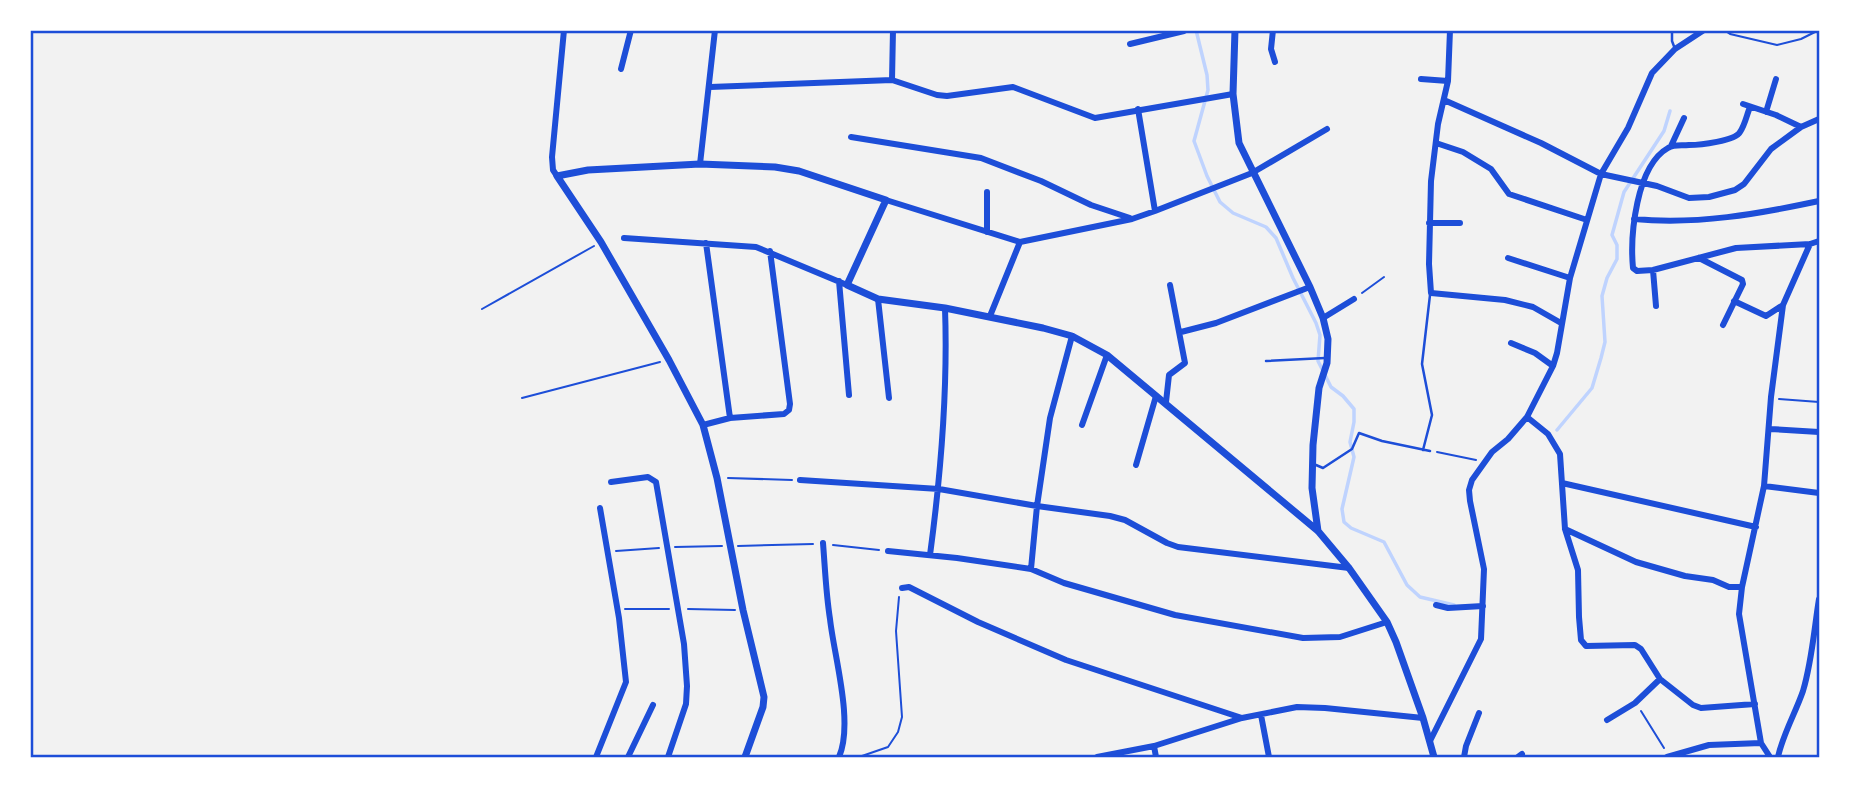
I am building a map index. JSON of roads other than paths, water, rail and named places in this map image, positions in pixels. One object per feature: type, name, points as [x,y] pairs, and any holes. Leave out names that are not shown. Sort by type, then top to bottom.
[{"type":"street","points":[[564,30],[553,170],[601,242],[703,425],[764,697],[744,757]]},
{"type":"street","points":[[621,69],[631,30]]},
{"type":"street","points":[[700,164],[715,30]]},
{"type":"street","points":[[892,30],[892,80]]},
{"type":"street","points":[[1158,30],[1158,38]]},
{"type":"street","points":[[1235,30],[1233,94],[1239,143],[1323,318],[1328,339],[1312,465],[1318,531]]},
{"type":"street","points":[[1273,30],[1271,49],[1275,62]]},
{"type":"street","points":[[1450,30],[1448,81],[1436,143],[1429,223],[1431,293],[1514,302],[1533,307],[1561,323]]},
{"type":"street","points":[[1430,741],[1478,647],[1484,569],[1469,501],[1472,480],[1484,461],[1527,417],[1553,366],[1570,278],[1601,174],[1628,128],[1652,73],[1675,49],[1704,30]]},
{"type":"street","points":[[1130,44],[1184,31]]},
{"type":"street","points":[[1421,79],[1448,81]]},
{"type":"street","points":[[1766,112],[1776,79]]},
{"type":"street","points":[[710,87],[892,80],[947,96],[1013,88],[1095,118],[1233,94]]},
{"type":"street","points":[[1444,100],[1541,143],[1601,174],[1657,187],[1689,198],[1709,197],[1744,184],[1771,149],[1801,127],[1819,119]]},
{"type":"street","points":[[1671,146],[1710,144],[1734,137],[1741,131],[1746,106],[1801,127]]},
{"type":"street","points":[[1138,109],[1155,211]]},
{"type":"street","points":[[1684,118],[1671,146],[1661,154],[1639,184],[1634,219],[1633,268],[1637,271],[1653,270],[1736,248],[1810,244],[1819,241]]},
{"type":"street","points":[[557,176],[587,170],[700,164],[775,167],[799,171],[1020,242],[1132,219],[1155,211],[1252,173],[1328,129]]},
{"type":"street","points":[[851,137],[981,158],[1041,181],[1091,205],[1132,219]]},
{"type":"street","points":[[1436,143],[1463,152],[1491,169],[1509,194],[1587,220]]},
{"type":"street","points":[[987,192],[987,232]]},
{"type":"street","points":[[849,395],[843,283],[886,200]]},
{"type":"street","points":[[1634,219],[1705,220],[1763,213],[1819,201]]},
{"type":"street","points":[[1429,223],[1460,223]]},
{"type":"street","points":[[624,238],[756,247],[878,299],[990,316],[1072,336],[1091,344],[1166,402],[1318,531],[1349,568],[1387,622],[1423,719],[1434,757]]},
{"type":"street","points":[[990,316],[1020,242]]},
{"type":"street","points":[[706,243],[730,418]]},
{"type":"street","points":[[1770,757],[1761,743],[1739,614],[1742,587],[1764,486],[1771,397],[1783,304],[1810,244]]},
{"type":"street","points":[[703,425],[730,418],[784,414],[789,410],[770,251]]},
{"type":"street","points":[[1508,258],[1570,278]]},
{"type":"street","points":[[1699,258],[1742,280],[1742,290],[1723,325]]},
{"type":"street","points":[[1653,270],[1656,306]]},
{"type":"street","points":[[1166,402],[1169,375],[1185,362],[1170,285]]},
{"type":"street","points":[[1181,332],[1216,323],[1308,288]]},
{"type":"street","points":[[878,299],[889,398]]},
{"type":"street","points":[[1323,318],[1354,299]]},
{"type":"street","points":[[1734,301],[1766,316],[1783,304]]},
{"type":"street","points":[[930,555],[939,489],[947,361],[946,308]]},
{"type":"street","points":[[1031,569],[1037,506],[1051,418],[1072,336]]},
{"type":"street","points":[[1511,343],[1535,353],[1553,366]]},
{"type":"street","points":[[1082,425],[1107,355]]},
{"type":"street","points":[[1136,465],[1156,396]]},
{"type":"street","points":[[1527,417],[1548,434],[1560,454],[1565,529],[1578,570],[1581,640],[1586,646],[1635,645],[1641,649],[1660,679],[1697,707],[1755,704]]},
{"type":"street","points":[[1770,429],[1819,432]]},
{"type":"street","points":[[611,482],[653,478],[658,495],[682,632],[687,686],[687,704],[668,757]]},
{"type":"street","points":[[800,481],[939,489],[1110,516],[1125,520],[1178,547],[1349,568]]},
{"type":"street","points":[[1562,483],[1756,527]]},
{"type":"street","points":[[1764,486],[1819,493]]},
{"type":"street","points":[[600,508],[626,682],[597,755],[608,757]]},
{"type":"street","points":[[1565,529],[1636,562],[1685,576],[1713,580],[1729,587],[1742,587]]},
{"type":"street","points":[[822,543],[843,709],[844,731],[839,757]]},
{"type":"street","points":[[888,551],[1031,569],[1064,583],[1175,615],[1303,638],[1340,637],[1387,622]]},
{"type":"street","points":[[902,588],[909,587],[978,622],[1066,660],[1242,718]]},
{"type":"street","points":[[1778,757],[1783,736],[1815,658],[1819,599]]},
{"type":"street","points":[[1436,605],[1465,608],[1482,606]]},
{"type":"street","points":[[1607,720],[1635,703],[1660,679]]},
{"type":"street","points":[[628,757],[653,705]]},
{"type":"street","points":[[1097,757],[1154,746],[1242,718],[1297,708],[1325,708],[1423,719]]},
{"type":"street","points":[[1464,757],[1479,713]]},
{"type":"street","points":[[1261,715],[1269,757]]},
{"type":"street","points":[[1668,757],[1709,745],[1761,743]]},
{"type":"street","points":[[1154,746],[1156,757]]},
{"type":"lane","points":[[1672,30],[1675,49]]},
{"type":"lane","points":[[1423,450],[1432,415],[1422,364],[1431,293]]},
{"type":"lane","points":[[1266,360],[1327,358]]},
{"type":"lane","points":[[1312,465],[1323,468],[1352,449],[1359,433],[1382,441],[1430,451]]},
{"type":"waterway","points":[[1196,30],[1208,90],[1194,141],[1207,176],[1220,202],[1233,213],[1266,227],[1276,238],[1316,323],[1320,335],[1318,361],[1331,387],[1354,409],[1350,442],[1354,457],[1342,509],[1344,522],[1351,528],[1384,542],[1407,585],[1420,597],[1454,605]]},
{"type":"waterway","points":[[1557,430],[1592,388],[1605,342],[1602,296],[1607,278],[1617,259],[1617,245],[1612,235],[1624,192],[1664,131],[1670,111]]}]
